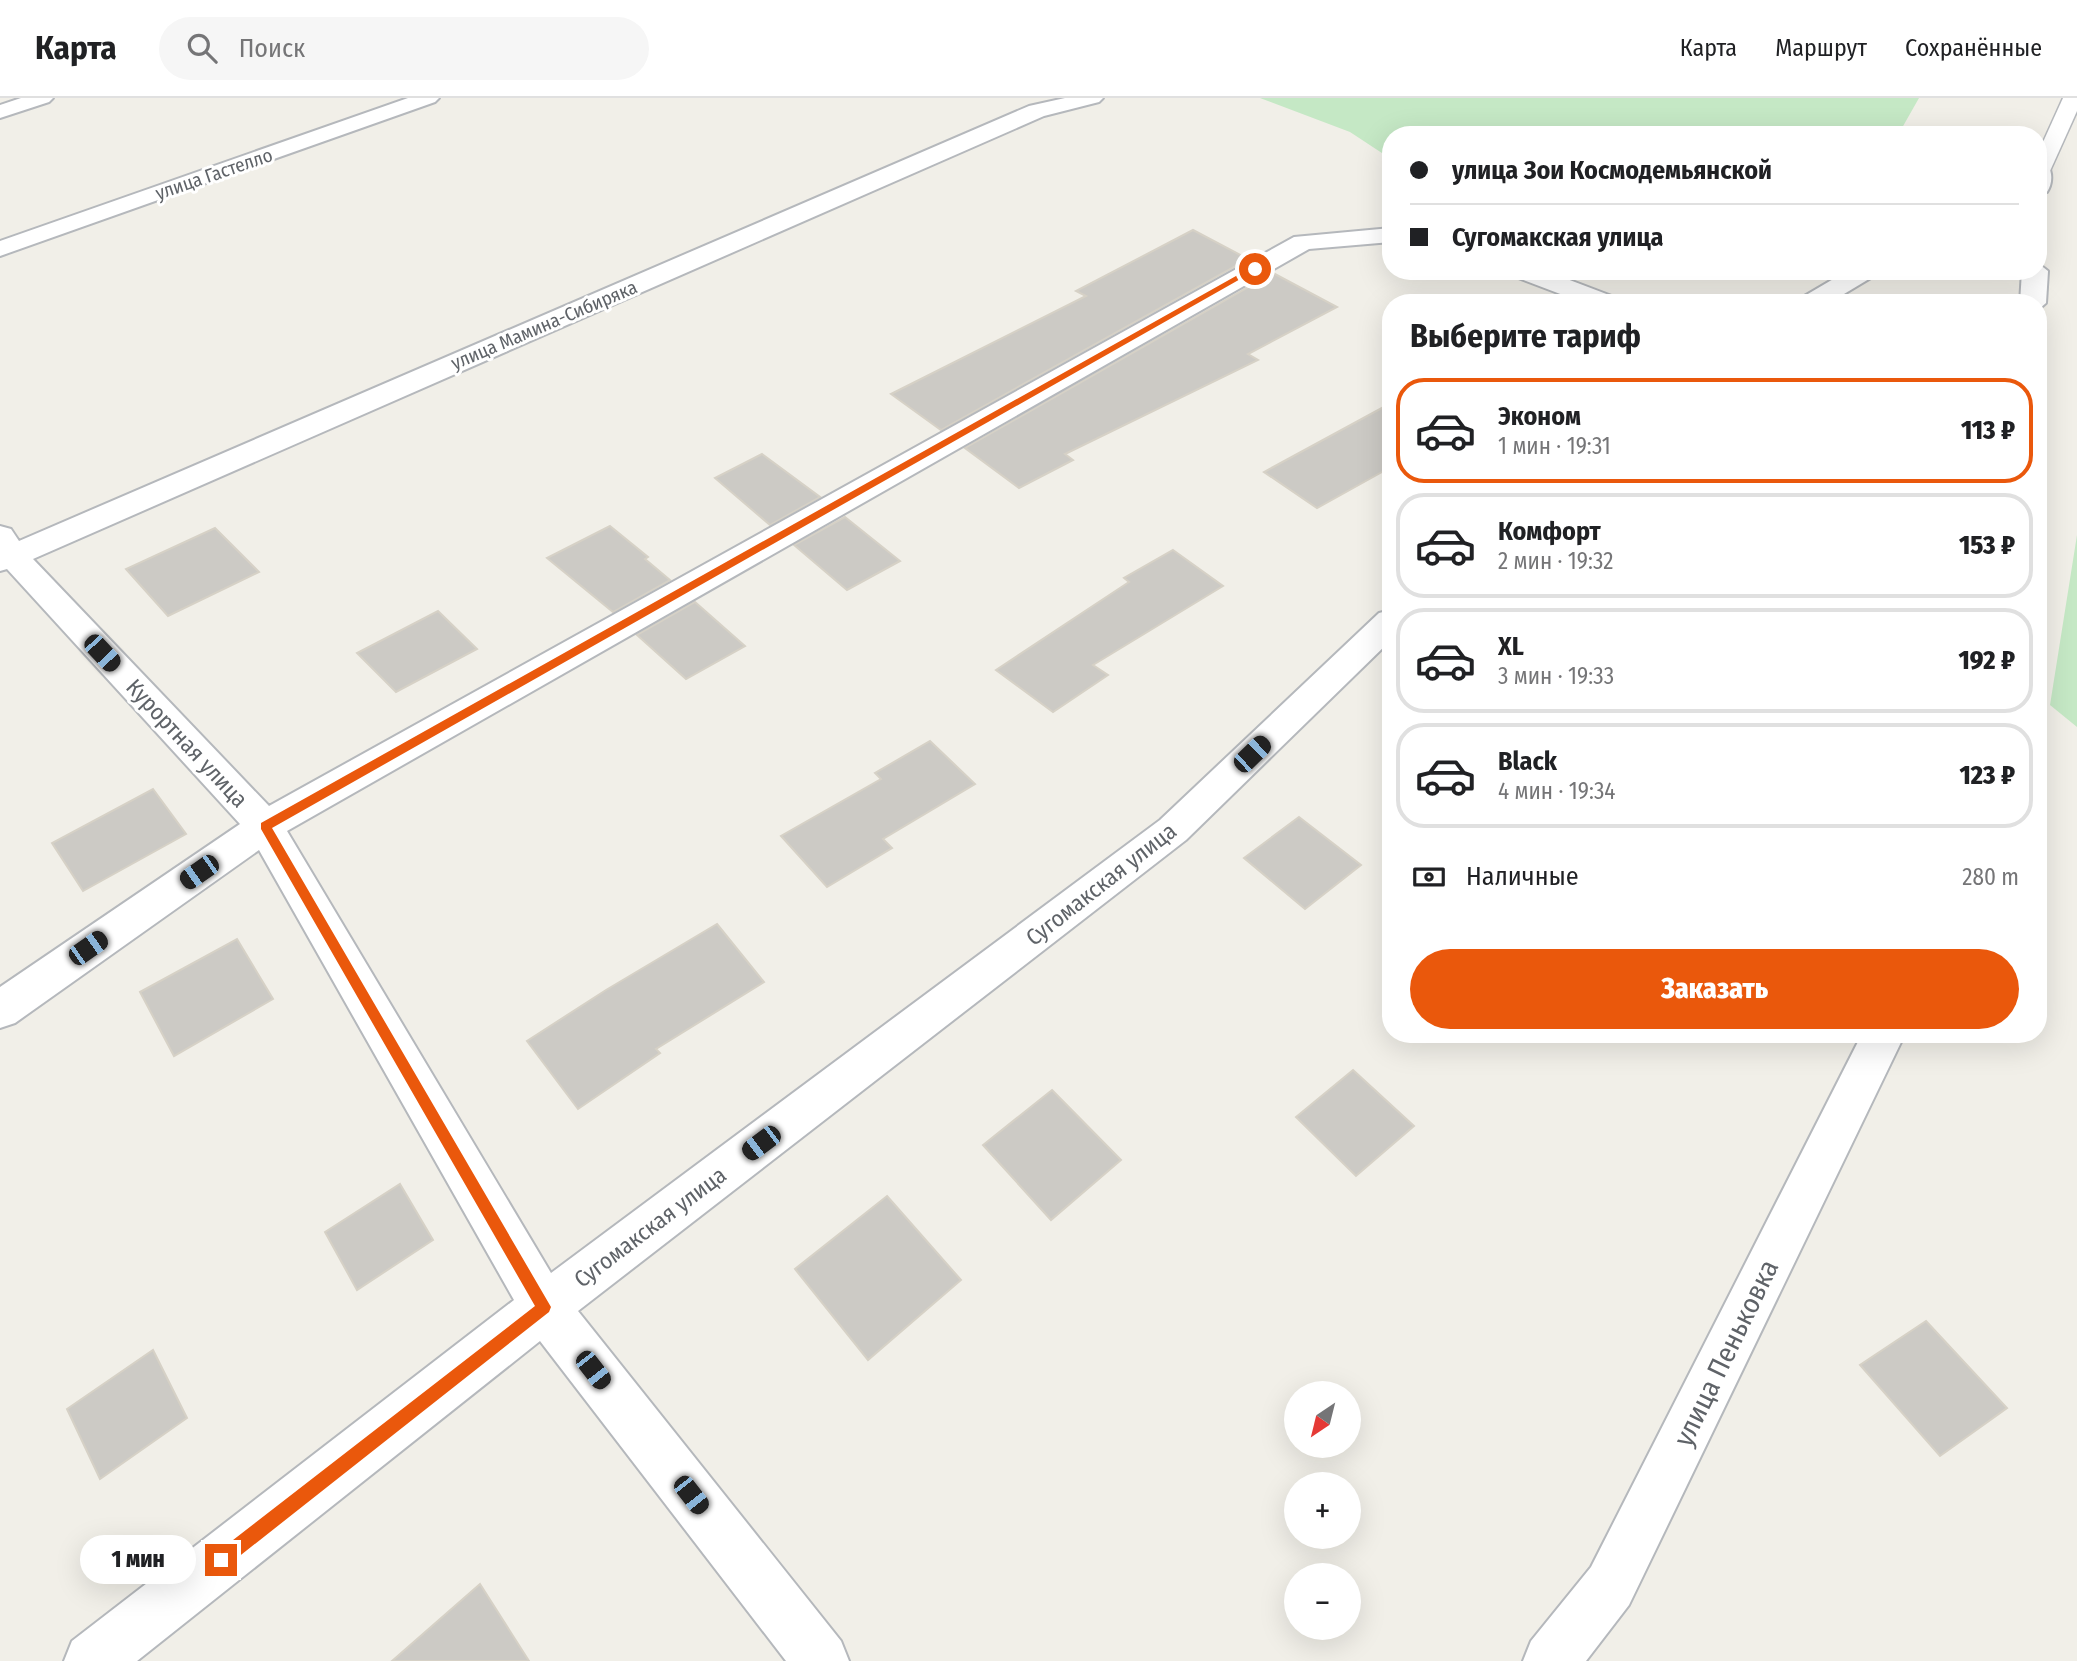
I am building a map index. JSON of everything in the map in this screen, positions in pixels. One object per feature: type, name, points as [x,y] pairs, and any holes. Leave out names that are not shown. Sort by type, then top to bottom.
[{"type":"street","points":[[0,112],[42,98]]},
{"type":"street","name":"улица Гастелло","points":[[0,249],[428,98]]},
{"type":"street","name":"улица Мамина-Сибиряка","points":[[4,551],[1037,111],[1092,98]]},
{"type":"street","points":[[0,1010],[265,826],[1303,242],[1382,236]]},
{"type":"street","points":[[1546,280],[1584,294]]},
{"type":"street","points":[[1826,294],[1850,280]]},
{"type":"street","name":"Курортная улица","points":[[4,551],[265,826],[544,1307],[821,1661]]},
{"type":"street","name":"Сугомакская улица","points":[[92,1661],[544,1307],[1173,830],[1382,630]]},
{"type":"street","name":"улица Пеньковка","points":[[1551,1661],[1610,1586],[1880,1043]]},
{"type":"lane","points":[[2047,154],[2073,98]]},
{"type":"green space","points":[[1260,98],[1919,98],[1903,126],[1382,126],[1382,153],[1350,132]]},
{"type":"green space","points":[[2077,535],[2077,727],[2050,705]]},
{"type":"building","points":[[1193,230],[1248,259],[941,430],[891,394],[1086,296],[1076,291]]},
{"type":"building","points":[[1273,273],[1337,307],[1248,354],[1258,360],[1065,454],[1073,460],[1019,488],[965,448]]},
{"type":"building","points":[[1382,408],[1382,472],[1317,508],[1264,472]]},
{"type":"building","points":[[762,454],[820,497],[770,525],[715,478]]},
{"type":"building","points":[[845,517],[900,561],[847,590],[794,545]]},
{"type":"building","points":[[610,526],[648,557],[645,559],[670,580],[613,612],[547,558]]},
{"type":"building","points":[[215,528],[259,572],[168,616],[126,569]]},
{"type":"building","points":[[1173,550],[1223,586],[1093,665],[1108,675],[1053,712],[996,670],[1129,582],[1124,578]]},
{"type":"building","points":[[695,602],[745,646],[686,679],[637,635]]},
{"type":"building","points":[[438,611],[477,649],[396,692],[357,653]]},
{"type":"building","points":[[930,741],[975,784],[883,839],[892,848],[827,887],[781,836],[881,779],[875,773]]},
{"type":"building","points":[[153,789],[186,834],[83,891],[52,843]]},
{"type":"building","points":[[1299,817],[1361,865],[1305,909],[1244,858]]},
{"type":"building","points":[[717,924],[764,982],[656,1049],[660,1053],[578,1109],[527,1041]]},
{"type":"building","points":[[237,939],[273,999],[174,1056],[140,992]]},
{"type":"building","points":[[1353,1070],[1414,1126],[1356,1176],[1296,1117]]},
{"type":"building","points":[[1052,1090],[1121,1160],[1051,1220],[983,1145]]},
{"type":"building","points":[[400,1184],[433,1240],[357,1290],[325,1232]]},
{"type":"building","points":[[887,1196],[961,1280],[868,1360],[795,1269]]},
{"type":"building","points":[[1926,1321],[2007,1408],[1940,1456],[1860,1365]]},
{"type":"building","points":[[153,1350],[187,1418],[100,1479],[67,1409]]},
{"type":"building","points":[[480,1584],[529,1661],[392,1661]]},
{"type":"route","points":[[221,1560],[544,1307],[265,826],[1255,269]]}]
